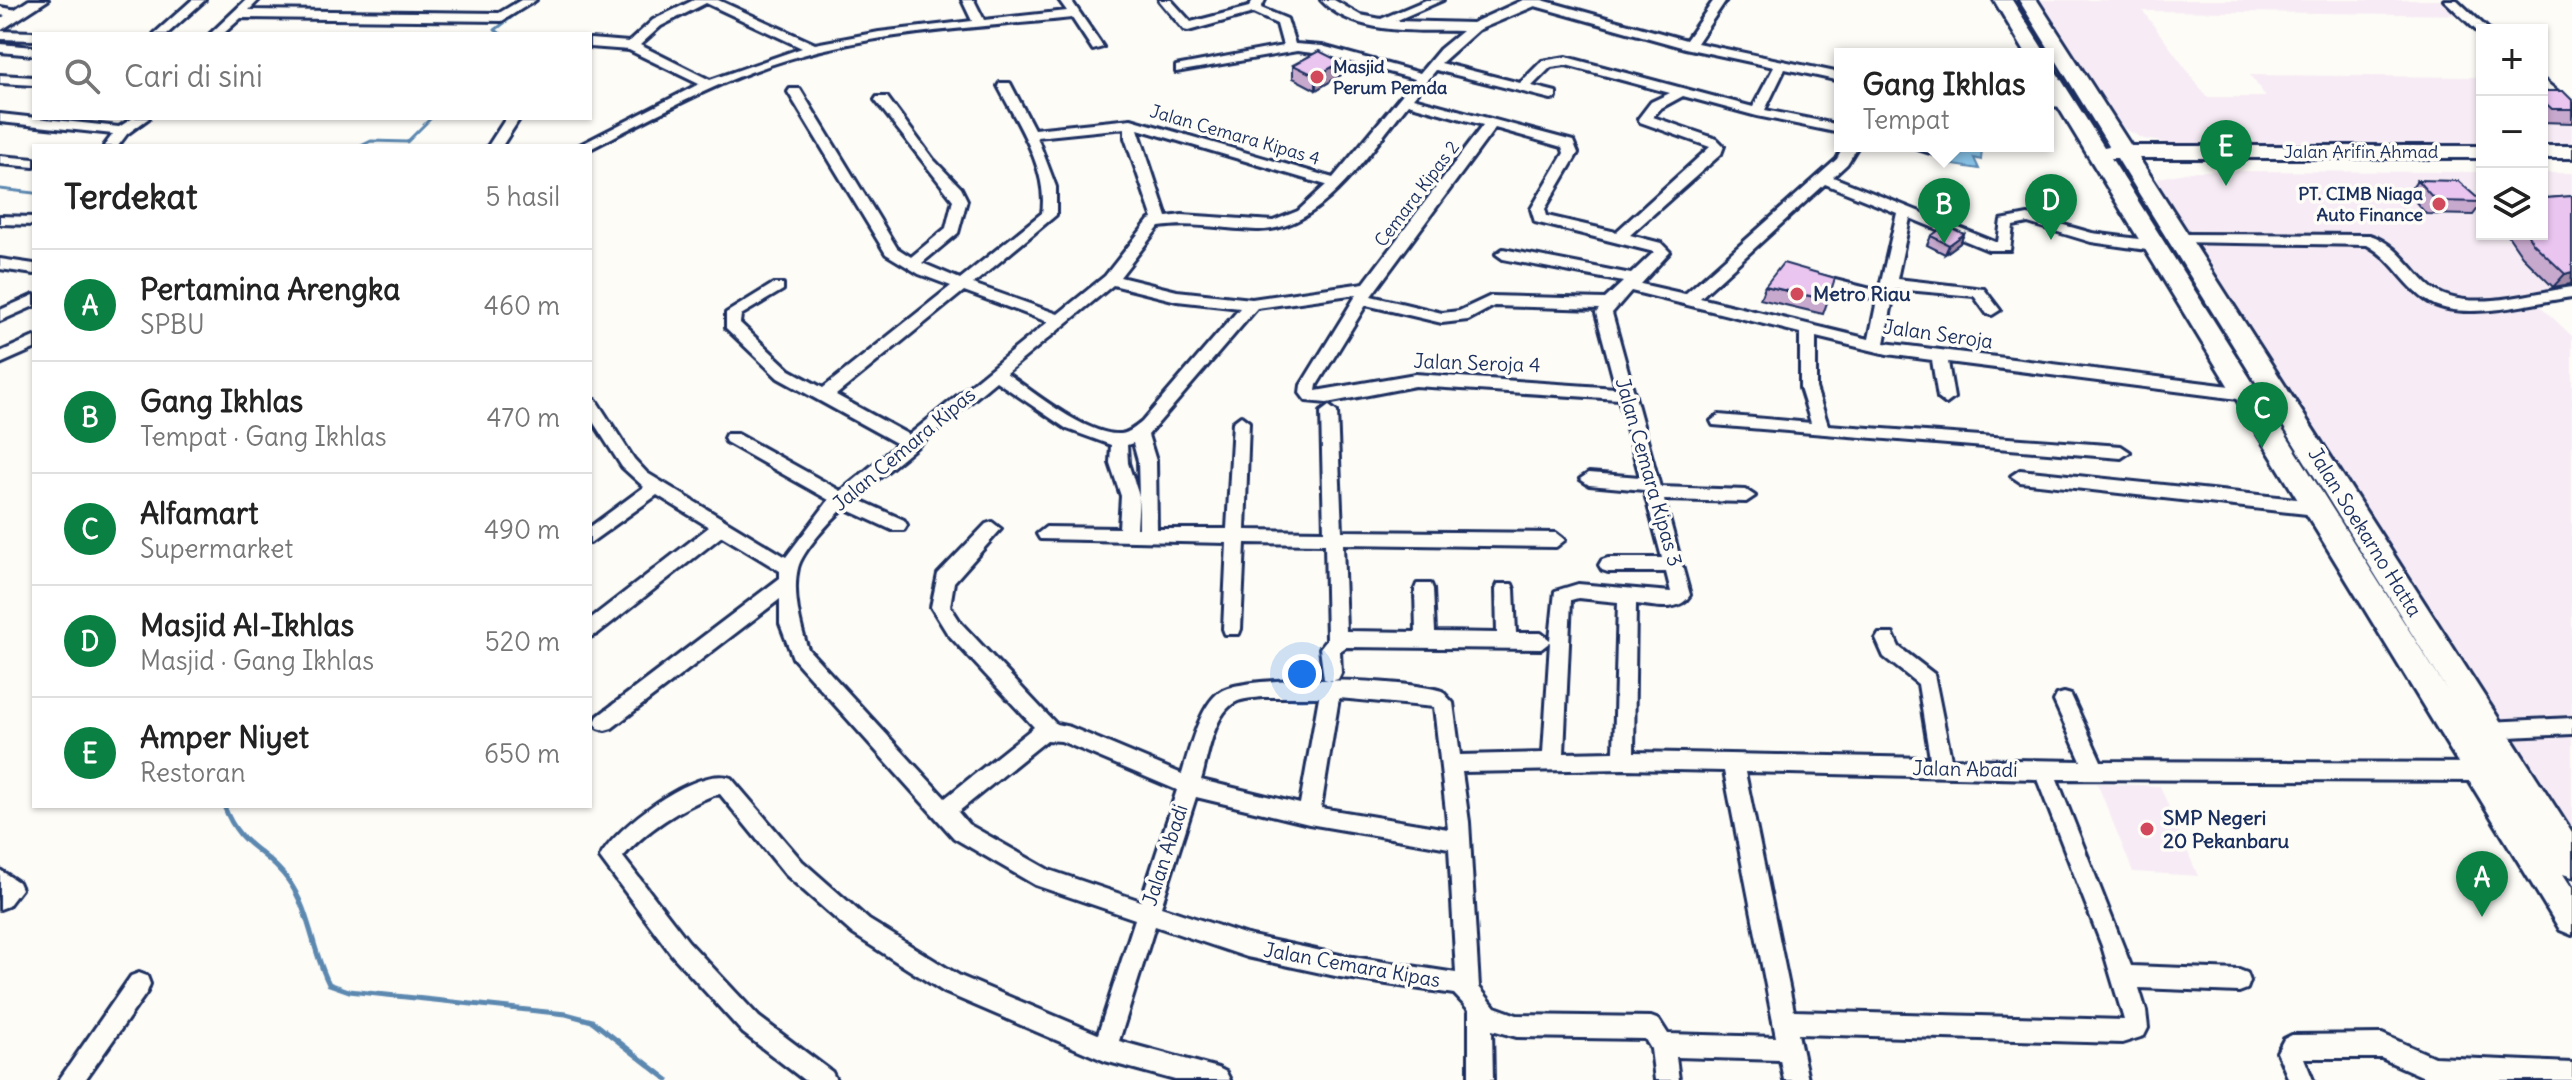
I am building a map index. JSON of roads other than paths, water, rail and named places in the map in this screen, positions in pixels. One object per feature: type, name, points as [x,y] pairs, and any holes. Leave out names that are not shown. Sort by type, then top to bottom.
[{"type":"main road","points":[[0,26],[40,0]]},
{"type":"main road","points":[[2003,0],[2032,48]]},
{"type":"main road","name":"Jalan Soekarno Hatta","points":[[2028,0],[2109,149],[2167,242],[2381,555],[2487,730],[2572,862]]},
{"type":"main road","name":"Jalan Soekarno Hatta","points":[[2057,103],[2109,149]]},
{"type":"main road","name":"Jalan Arifin Ahmad","points":[[2109,149],[2476,152]]},
{"type":"main road","name":"Jalan Arifin Ahmad","points":[[2109,149],[2476,165]]},
{"type":"main road","points":[[2548,152],[2572,152]]},
{"type":"main road","points":[[2548,165],[2572,165]]},
{"type":"main road","name":"Jalan Soekarno Hatta","points":[[2167,242],[2246,394],[2572,919]]},
{"type":"street","points":[[162,32],[199,0]]},
{"type":"street","points":[[218,32],[253,0]]},
{"type":"street","points":[[239,14],[508,15],[530,0]]},
{"type":"street","points":[[632,46],[657,23],[674,0]]},
{"type":"street","points":[[657,23],[705,0],[813,48]]},
{"type":"street","points":[[968,0],[980,24]]},
{"type":"street","points":[[1065,0],[1097,47]]},
{"type":"street","points":[[1165,0],[1188,27],[1257,4],[1283,22],[1289,46]]},
{"type":"street","points":[[1327,0],[1346,14],[1381,22],[1474,27]]},
{"type":"street","points":[[1381,22],[1414,4],[1437,0]]},
{"type":"street","points":[[1689,45],[1720,0]]},
{"type":"street","points":[[2450,0],[2476,24]]},
{"type":"street","points":[[1131,123],[1132,138],[1161,220],[1182,219],[1242,227],[1275,225],[1303,214],[1336,183],[1426,71],[1474,27],[1531,1],[1689,45],[1834,76]]},
{"type":"street","points":[[0,11],[19,14]]},
{"type":"street","points":[[589,144],[708,84],[813,48],[1075,14]]},
{"type":"street","points":[[0,35],[32,36]]},
{"type":"street","points":[[592,43],[632,46],[708,84]]},
{"type":"street","points":[[1181,69],[1289,46],[1551,95]]},
{"type":"street","points":[[0,48],[32,51]]},
{"type":"street","points":[[1523,88],[1547,64],[1566,61],[1757,112],[1834,128]]},
{"type":"street","points":[[1757,112],[1781,65]]},
{"type":"street","points":[[0,79],[32,81]]},
{"type":"street","points":[[823,397],[1049,215],[1050,192],[1029,134],[1005,86]]},
{"type":"street","points":[[2548,88],[2572,110]]},
{"type":"street","points":[[1618,238],[1716,151],[1717,146],[1712,142],[1645,119],[1656,105],[1684,91]]},
{"type":"street","points":[[795,92],[885,244],[911,264],[1059,320]]},
{"type":"street","points":[[1110,279],[1177,296],[1252,304],[1366,293],[1430,317],[1469,314],[1491,301],[1609,304],[1660,257],[1662,250],[1540,219],[1538,209],[1571,153],[1570,146],[1403,99]]},
{"type":"street","points":[[882,100],[960,200],[953,230],[911,264]]},
{"type":"street","points":[[0,118],[122,131]]},
{"type":"street","points":[[112,144],[122,131],[139,120]]},
{"type":"street","points":[[496,144],[514,120]]},
{"type":"street","name":"Jalan Cemara Kipas 4","points":[[1029,134],[1131,123],[1336,183]]},
{"type":"street","name":"Cemara Kipas 2","points":[[1366,293],[1492,123]]},
{"type":"street","points":[[1687,301],[1824,178],[1847,152]]},
{"type":"street","points":[[0,160],[32,163]]},
{"type":"street","points":[[1824,178],[1993,247],[2005,247],[2006,223],[2018,218],[2102,239],[2167,242],[2370,240],[2390,251],[2431,296],[2450,305],[2572,292]]},
{"type":"street","points":[[1875,346],[1904,213]]},
{"type":"street","points":[[3,218],[32,221]]},
{"type":"street","name":"Jalan Cemara Kipas","points":[[1161,220],[1143,233],[1110,279],[841,499],[800,548],[788,576],[789,624],[800,653],[961,831],[1015,865],[1043,878],[1247,946],[1340,966],[1435,977],[1474,1000],[1497,1022],[1517,1026],[1651,1028],[1662,1045]]},
{"type":"street","name":"Jalan Seroja","points":[[1503,254],[1634,283],[1687,301],[1875,346],[2246,394]]},
{"type":"street","points":[[0,264],[32,269]]},
{"type":"street","points":[[1809,279],[1887,290],[1979,292],[1992,310]]},
{"type":"street","points":[[778,287],[737,311],[731,320],[765,360],[823,397],[909,443]]},
{"type":"street","name":"Jalan Seroja 4","points":[[1366,293],[1309,385],[1308,393],[1312,397],[1415,380],[1628,394]]},
{"type":"street","points":[[2,314],[32,301]]},
{"type":"street","points":[[995,373],[1067,420],[1106,438],[1119,440],[1139,434],[1252,304]]},
{"type":"street","name":"Jalan Cemara Kipas 3","points":[[1553,761],[1562,596],[1578,591],[1678,598],[1682,592],[1604,318],[1609,304]]},
{"type":"street","points":[[1808,331],[1808,388],[1821,430]]},
{"type":"street","points":[[0,359],[32,343]]},
{"type":"street","points":[[1939,355],[1946,398]]},
{"type":"street","points":[[592,407],[628,463],[656,487],[788,576],[605,722]]},
{"type":"street","points":[[1309,815],[1330,682],[1330,648],[1337,640],[1329,412]]},
{"type":"street","points":[[1719,421],[2121,452]]},
{"type":"street","points":[[1232,629],[1241,422]]},
{"type":"street","points":[[1128,535],[1148,476],[1139,434]]},
{"type":"street","points":[[732,438],[841,499],[898,525]]},
{"type":"street","points":[[1119,440],[1119,463],[1148,536]]},
{"type":"street","points":[[1126,479],[1148,476]]},
{"type":"street","points":[[2020,476],[2316,508]]},
{"type":"street","points":[[1589,479],[1746,496]]},
{"type":"street","points":[[592,535],[656,487]]},
{"type":"street","points":[[592,627],[720,528]]},
{"type":"street","points":[[992,529],[945,579],[940,607],[964,640],[1049,730],[1189,786],[1216,710],[1234,692],[1330,682],[1435,697],[1443,703],[1481,1080]]},
{"type":"street","points":[[1046,534],[1556,540]]},
{"type":"street","points":[[1608,565],[1675,565]]},
{"type":"street","points":[[1424,589],[1426,640]]},
{"type":"street","points":[[1505,589],[1507,641]]},
{"type":"street","points":[[1624,760],[1627,596]]},
{"type":"street","points":[[1886,639],[1891,652],[1927,680],[1942,768]]},
{"type":"street","points":[[1337,640],[1541,641]]},
{"type":"street","points":[[2064,701],[2095,771]]},
{"type":"street","points":[[2487,730],[2572,726]]},
{"type":"street","points":[[944,811],[1035,737],[1049,730]]},
{"type":"street","name":"Jalan Abadi","points":[[1450,764],[1624,760],[1733,765],[2095,771],[2481,772]]},
{"type":"street","points":[[1733,765],[1796,1080]]},
{"type":"street","points":[[1783,1022],[2131,1032],[2138,1021],[2044,770]]},
{"type":"street","points":[[824,1080],[751,1025],[680,948],[611,858],[623,842],[692,792],[713,784],[724,784],[794,868],[861,927],[952,984],[1105,1049],[1218,1080]]},
{"type":"street","name":"Jalan Abadi","points":[[1105,1049],[1189,786],[1309,815],[1459,840]]},
{"type":"street","points":[[0,880],[10,889],[0,899]]},
{"type":"street","points":[[2123,977],[2239,981]]},
{"type":"street","points":[[71,1080],[139,984]]},
{"type":"street","points":[[1667,1080],[1662,1045],[1788,1049]]},
{"type":"street","points":[[2301,1080],[2289,1052],[2292,1047],[2382,1046],[2433,1069],[2572,1075]]},
{"type":"water","points":[[1946,152],[1982,152],[1981,160],[1974,158],[1979,169],[1947,164]]},
{"type":"waterway","points":[[498,32],[495,30],[534,0]]},
{"type":"waterway","points":[[365,144],[371,141],[407,142],[429,120]]},
{"type":"waterway","points":[[0,189],[32,193]]},
{"type":"waterway","points":[[225,808],[245,840],[288,880],[306,917],[329,984],[349,991],[566,1014],[592,1021],[668,1080]]},
{"type":"place","name":"Masjid Perum Pemda","points":[[1317,77]]},
{"type":"place","name":"Amper Niyet","points":[[2226,186]]},
{"type":"place","name":"PT. CIMB Niaga Auto Finance","points":[[2439,204]]},
{"type":"place","name":"Masjid Al-Ikhlas","points":[[2051,240]]},
{"type":"place","name":"Gang Ikhlas","points":[[1944,244]]},
{"type":"place","name":"Metro Riau","points":[[1797,294]]},
{"type":"place","name":"Alfamart","points":[[2262,448]]},
{"type":"place","name":"SMP Negeri 20 Pekanbaru","points":[[2147,829]]},
{"type":"place","name":"Pertamina Arengka","points":[[2482,917]]}]
